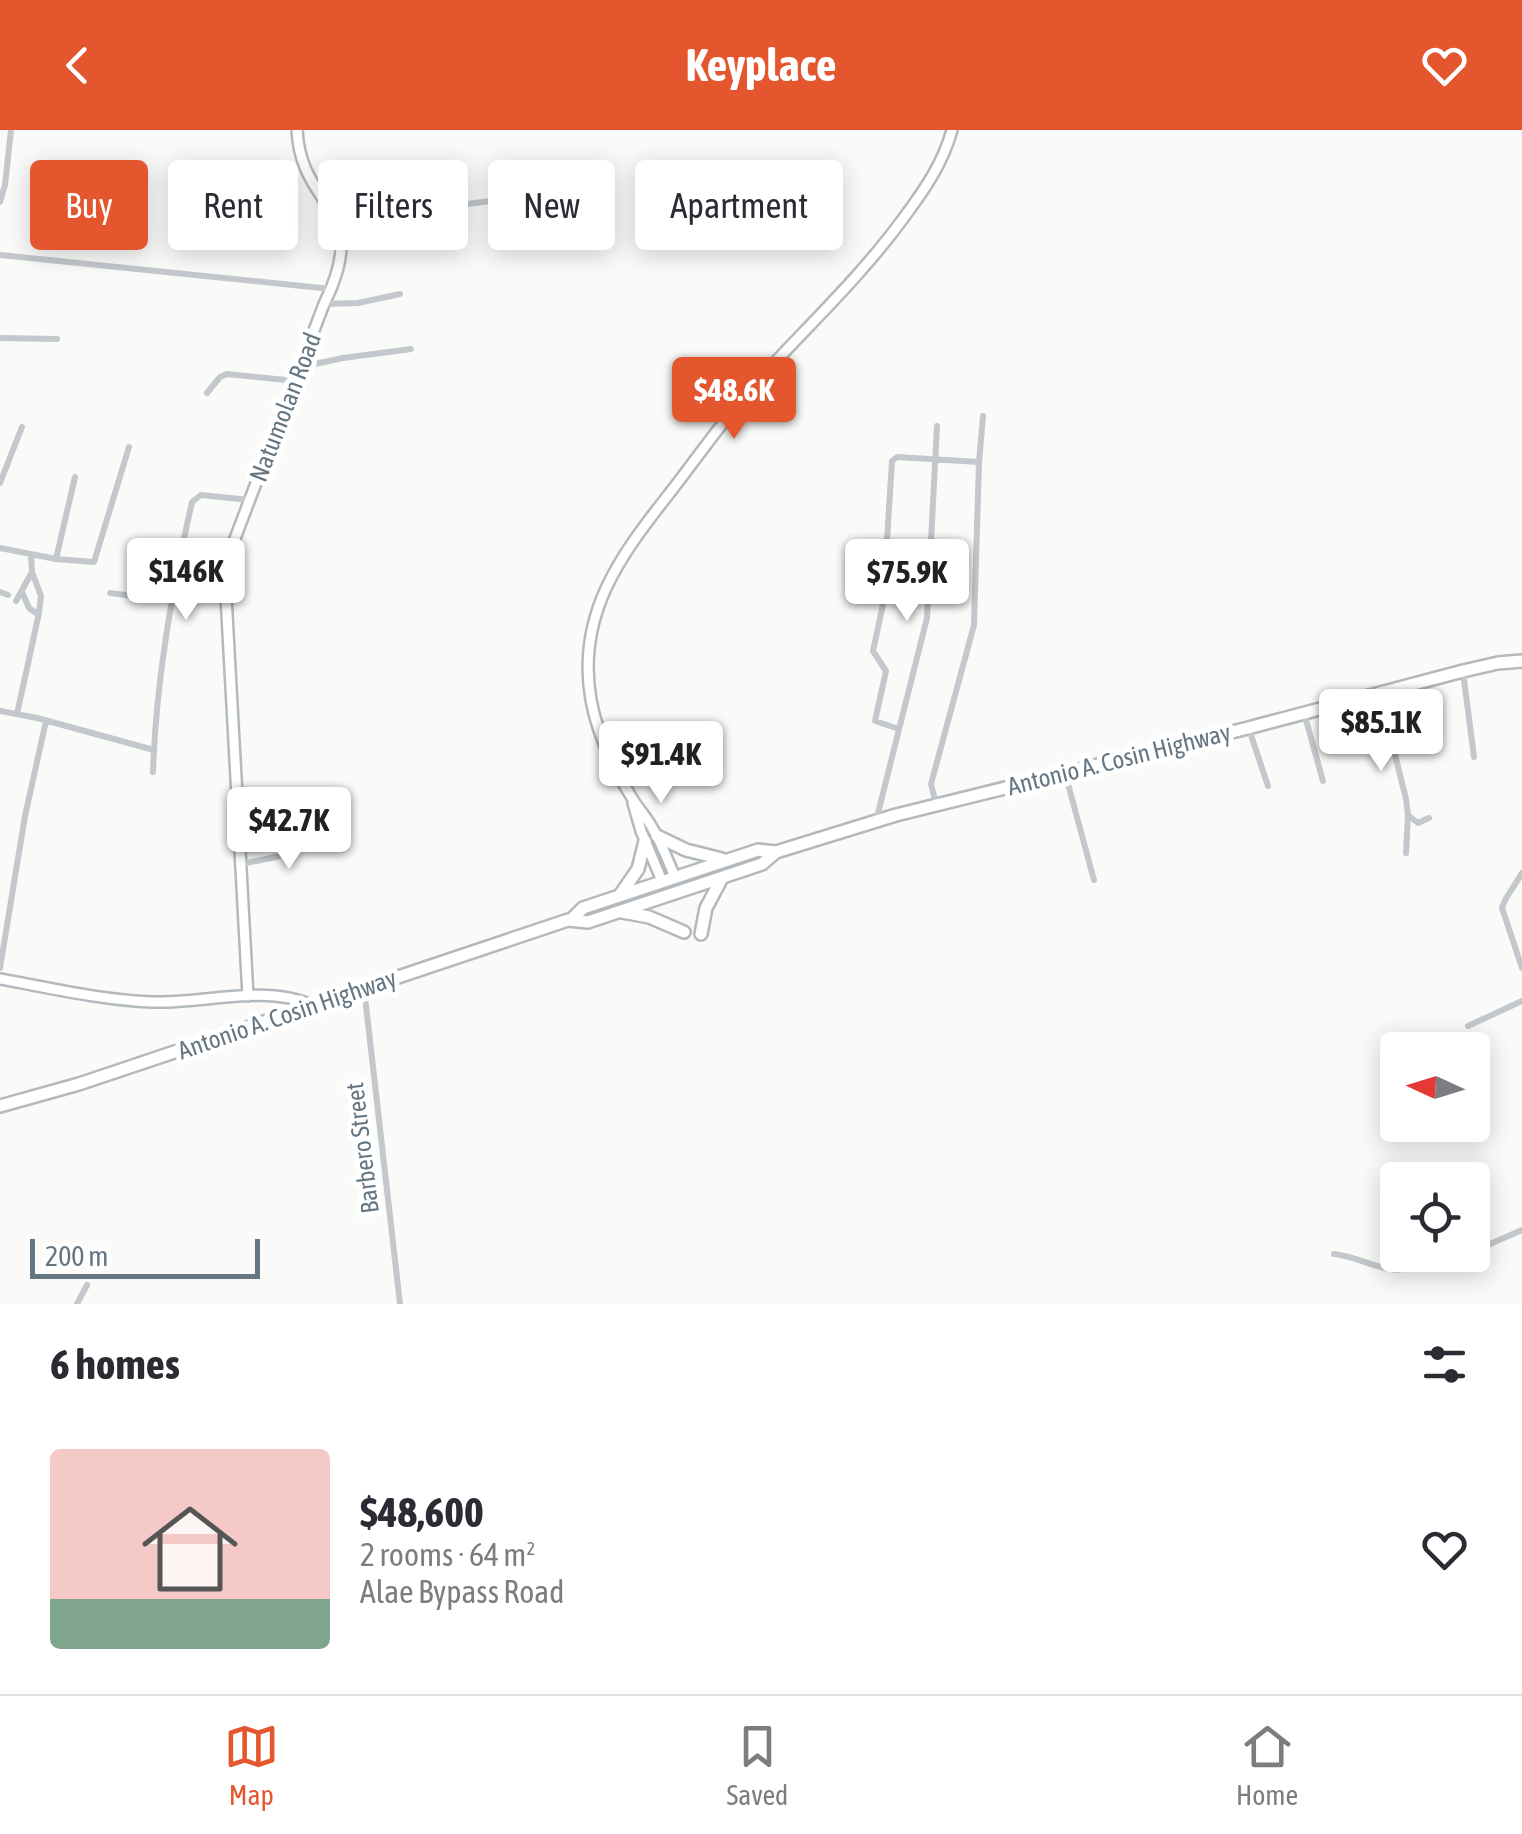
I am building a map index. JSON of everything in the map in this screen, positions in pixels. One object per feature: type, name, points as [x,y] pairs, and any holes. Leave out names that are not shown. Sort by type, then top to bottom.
[{"type":"highway","name":"Antonio A. Cosin Highway","points":[[572,919],[588,922],[762,864],[776,852],[936,804],[1463,671],[1522,661]]},
{"type":"highway","points":[[619,896],[638,869],[651,839],[727,860]]},
{"type":"highway","name":"Antonio A. Cosin Highway","points":[[0,1106],[79,1084],[572,919],[583,908],[727,860],[758,850],[776,852]]},
{"type":"highway","points":[[701,934],[706,908],[723,877]]},
{"type":"highway","points":[[669,879],[675,893]]},
{"type":"highway","points":[[617,912],[648,917],[684,932]]},
{"type":"street","points":[[0,202],[6,185],[11,130]]},
{"type":"street","points":[[297,130],[304,169],[318,190]]},
{"type":"street","points":[[669,879],[597,724],[588,660],[594,619],[605,588],[637,535],[750,390],[865,268],[899,224],[939,166],[952,130]]},
{"type":"street","name":"Natumolan Road","points":[[248,996],[225,578],[231,549],[331,289],[340,250]]},
{"type":"street","points":[[0,255],[331,289]]},
{"type":"street","points":[[324,304],[400,294]]},
{"type":"street","points":[[0,338],[57,340]]},
{"type":"street","points":[[301,367],[411,350]]},
{"type":"street","points":[[207,392],[226,374],[295,382]]},
{"type":"street","points":[[936,804],[931,784],[974,625],[982,416]]},
{"type":"street","points":[[876,821],[927,618],[938,426]]},
{"type":"street","points":[[0,483],[22,427]]},
{"type":"street","points":[[0,548],[56,560],[94,562],[129,447]]},
{"type":"street","points":[[898,729],[875,719],[886,671],[873,647],[883,604],[891,465],[897,457],[979,462]]},
{"type":"street","points":[[56,560],[75,477]]},
{"type":"street","points":[[153,772],[164,640],[194,498],[201,495],[249,500]]},
{"type":"street","points":[[17,714],[39,613],[40,596],[31,555]]},
{"type":"street","points":[[8,596],[22,592],[32,572]]},
{"type":"street","points":[[22,592],[29,608],[39,613]]},
{"type":"street","points":[[110,592],[172,601]]},
{"type":"street","points":[[1463,671],[1474,757]]},
{"type":"street","points":[[1380,693],[1408,816],[1406,853]]},
{"type":"street","points":[[0,711],[154,750]]},
{"type":"street","points":[[1304,712],[1323,781]]},
{"type":"street","points":[[0,968],[25,816],[46,721]]},
{"type":"street","points":[[1248,728],[1268,786]]},
{"type":"street","points":[[1064,772],[1094,880]]},
{"type":"street","points":[[1408,816],[1416,823],[1428,818]]},
{"type":"street","points":[[240,837],[288,826]]},
{"type":"street","points":[[241,864],[329,842]]},
{"type":"street","points":[[1522,873],[1502,908],[1522,968]]},
{"type":"street","points":[[0,979],[124,1001],[248,996],[301,1000],[312,1005]]},
{"type":"street","name":"Barbero Street","points":[[364,988],[400,1304]]},
{"type":"street","points":[[1468,1026],[1522,1001]]},
{"type":"street","points":[[1490,1244],[1522,1230]]},
{"type":"street","points":[[1334,1254],[1380,1264]]},
{"type":"street","points":[[77,1304],[87,1285]]}]
